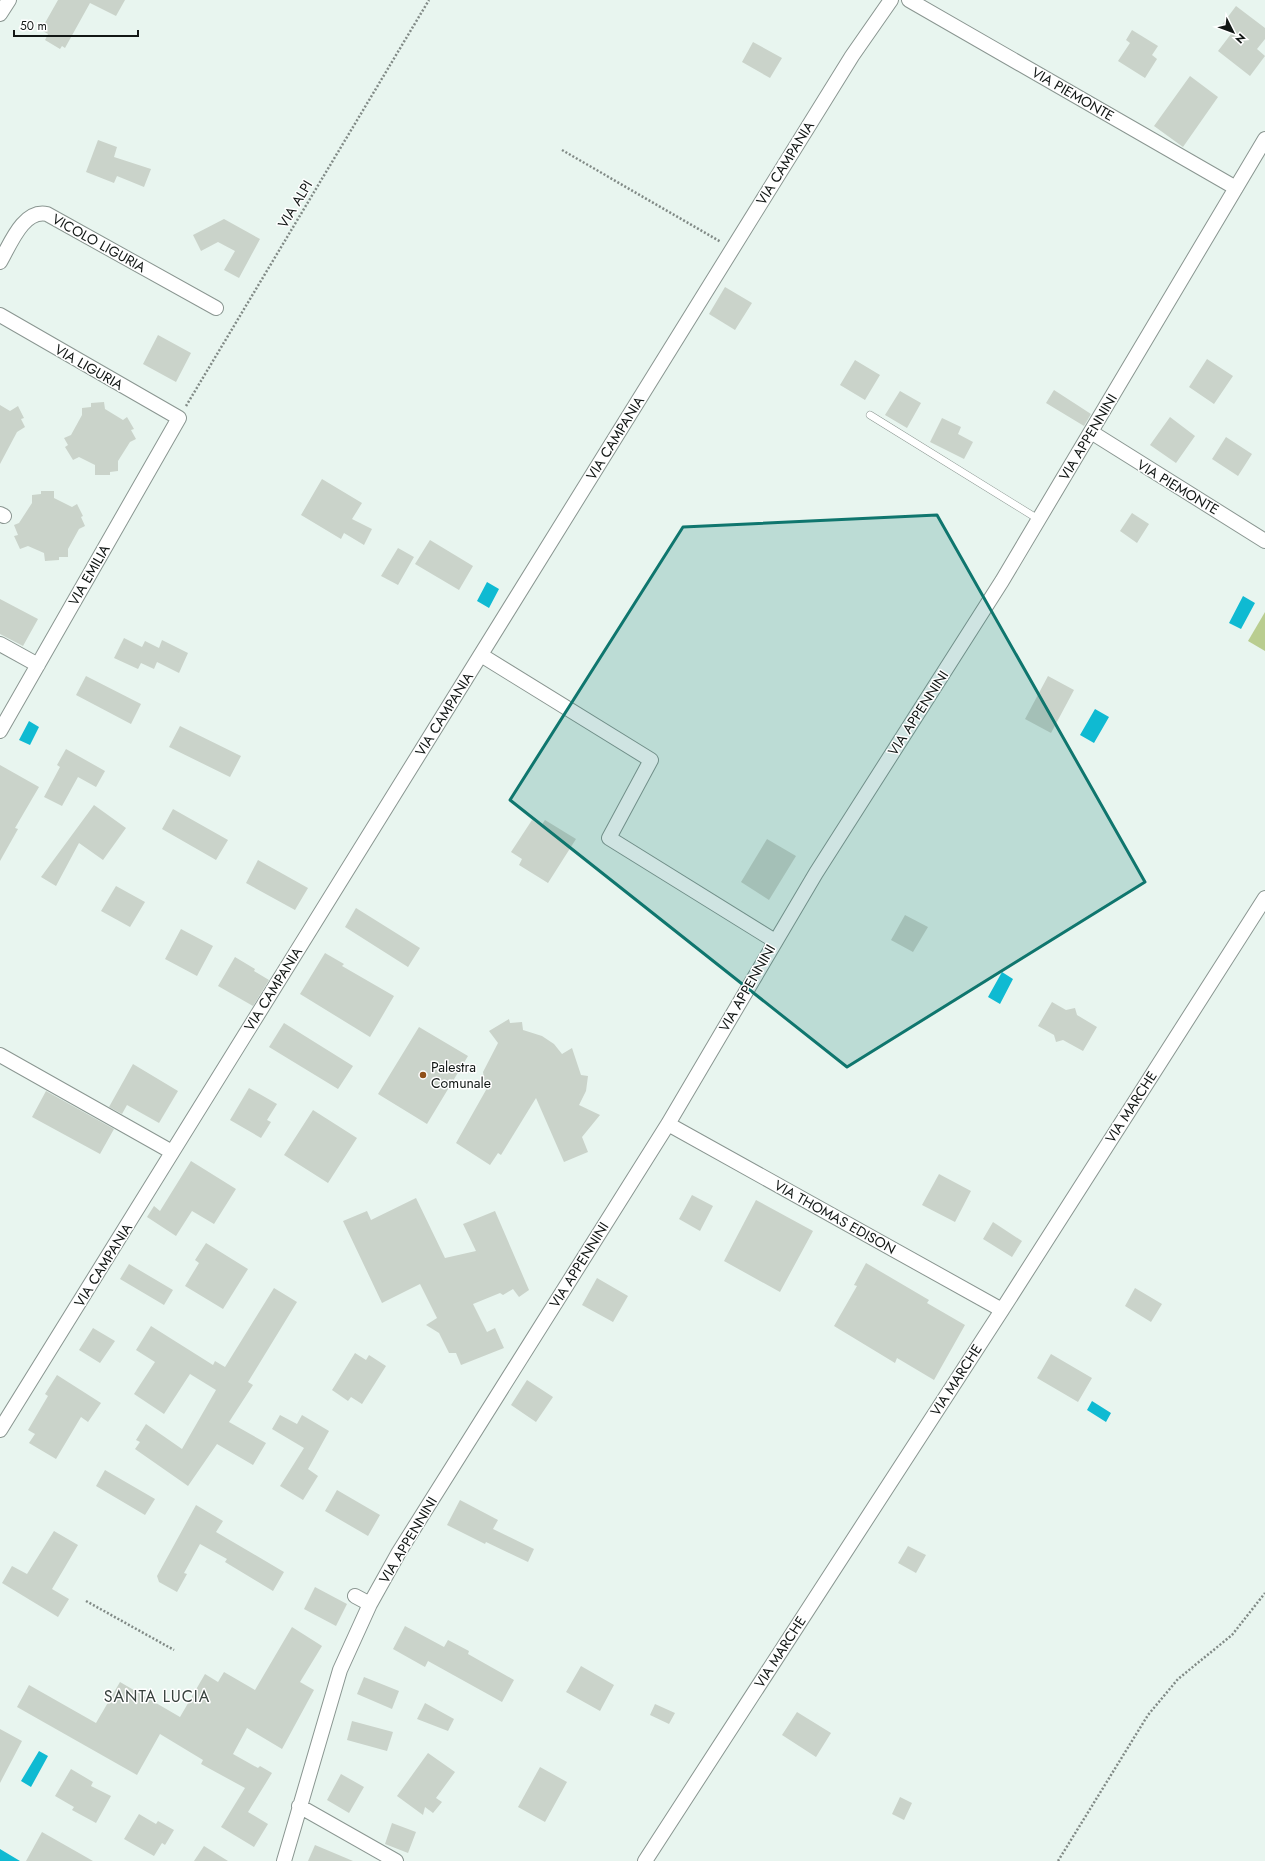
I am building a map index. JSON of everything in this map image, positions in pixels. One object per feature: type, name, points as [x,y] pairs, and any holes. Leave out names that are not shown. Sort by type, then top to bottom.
[{"type":"street","points":[[0,14],[8,0]]},
{"type":"street","name":"VIA CAMPANIA","points":[[0,1430],[732,248],[852,56],[891,0]]},
{"type":"street","name":"VIA PIEMONTE","points":[[910,0],[1236,188]]},
{"type":"street","name":"VIA APPENNINI","points":[[284,1861],[340,1670],[370,1604],[399,1552],[668,1124],[828,853],[972,630],[1265,139]]},
{"type":"street","name":"VICOLO LIGURIA","points":[[0,262],[26,220],[36,213],[47,214],[216,308]]},
{"type":"street","name":"VIA LIGURIA","points":[[0,315],[179,418]]},
{"type":"street","name":"VIA EMILIA","points":[[0,732],[179,418]]},
{"type":"street","name":"VIA PIEMONTE","points":[[1091,432],[1265,542]]},
{"type":"street","points":[[0,644],[38,665]]},
{"type":"street","points":[[480,655],[651,760],[609,838],[775,941]]},
{"type":"street","name":"VIA MARCHE","points":[[645,1861],[1002,1310],[1265,898]]},
{"type":"street","points":[[0,1055],[172,1152]]},
{"type":"street","name":"VIA THOMAS EDISON","points":[[668,1124],[1002,1310]]},
{"type":"street","points":[[355,1596],[370,1604]]},
{"type":"street","points":[[299,1806],[396,1861]]},
{"type":"lane","points":[[870,415],[1038,519]]},
{"type":"path","name":"VIA ALPI","points":[[179,418],[429,0]]},
{"type":"path","points":[[562,150],[732,248]]},
{"type":"path","points":[[1058,1861],[1148,1715],[1162,1696],[1187,1671],[1232,1635],[1265,1593]]},
{"type":"path","points":[[86,1601],[174,1650]]},
{"type":"highlighted area","points":[[937,515],[1145,882],[847,1067],[510,800],[683,527]]},
{"type":"green space","points":[[1265,612],[1265,651],[1248,641]]},
{"type":"water","points":[[487,582],[499,589],[489,608],[477,601]]},
{"type":"water","points":[[1243,596],[1255,603],[1241,629],[1229,623]]},
{"type":"water","points":[[1095,709],[1109,717],[1094,743],[1080,735]]},
{"type":"water","points":[[29,721],[39,727],[30,745],[19,740]]},
{"type":"water","points":[[1002,972],[1013,979],[1000,1004],[988,997]]},
{"type":"water","points":[[1092,1401],[1111,1413],[1106,1422],[1087,1410]]},
{"type":"water","points":[[39,1751],[48,1756],[31,1787],[21,1781]]},
{"type":"water","points":[[0,1849],[20,1861],[0,1861]]},
{"type":"building","points":[[58,0],[125,0],[116,16],[90,3],[65,48],[62,46],[60,49],[45,40],[48,34],[41,30]]},
{"type":"building","points":[[1236,6],[1265,28],[1265,39],[1257,49],[1265,56],[1250,76],[1218,51],[1231,34],[1221,26]]},
{"type":"building","points":[[1132,30],[1158,46],[1152,55],[1157,59],[1145,78],[1118,61],[1130,43],[1126,40]]},
{"type":"building","points":[[753,42],[782,58],[770,78],[742,62]]},
{"type":"building","points":[[1190,76],[1218,97],[1183,147],[1154,126]]},
{"type":"building","points":[[98,140],[117,147],[114,157],[151,169],[144,187],[117,176],[114,183],[86,172]]},
{"type":"building","points":[[224,219],[260,239],[239,278],[224,270],[235,251],[218,242],[201,251],[193,235]]},
{"type":"building","points":[[725,287],[752,303],[735,330],[709,314]]},
{"type":"building","points":[[158,335],[191,353],[176,382],[143,364]]},
{"type":"building","points":[[1207,359],[1233,376],[1214,404],[1189,387]]},
{"type":"building","points":[[855,360],[880,375],[865,400],[840,385]]},
{"type":"building","points":[[1054,390],[1091,414],[1084,426],[1046,403]]},
{"type":"building","points":[[900,391],[921,403],[907,428],[885,415]]},
{"type":"building","points":[[104,402],[105,409],[123,420],[127,417],[134,429],[131,430],[136,439],[130,442],[118,461],[118,471],[110,472],[110,475],[95,475],[95,465],[79,457],[73,460],[65,447],[68,445],[64,438],[71,435],[82,415],[82,408],[91,407],[91,403]]},
{"type":"building","points":[[0,405],[10,411],[18,406],[24,418],[21,419],[25,427],[17,432],[0,464]]},
{"type":"building","points":[[1170,417],[1195,436],[1176,463],[1150,445]]},
{"type":"building","points":[[942,418],[961,427],[958,434],[973,442],[964,459],[930,442]]},
{"type":"building","points":[[1226,437],[1252,454],[1238,476],[1212,459]]},
{"type":"building","points":[[322,479],[362,503],[352,519],[372,529],[364,545],[344,533],[341,539],[301,515]]},
{"type":"building","points":[[41,491],[54,491],[54,498],[72,507],[77,504],[83,516],[81,517],[85,526],[79,529],[68,549],[68,557],[59,557],[59,560],[45,561],[44,553],[28,546],[20,549],[14,536],[18,535],[14,525],[19,523],[32,503],[32,495],[41,494]]},
{"type":"building","points":[[1132,513],[1149,524],[1137,543],[1120,531]]},
{"type":"building","points":[[430,540],[473,566],[459,590],[415,564]]},
{"type":"building","points":[[398,548],[414,557],[398,585],[381,576]]},
{"type":"building","points":[[0,599],[38,619],[23,646],[0,634]]},
{"type":"building","points":[[124,638],[142,647],[145,641],[159,648],[162,640],[188,653],[179,673],[157,662],[154,669],[141,663],[138,669],[114,658]]},
{"type":"building","points":[[86,676],[141,704],[131,724],[76,695]]},
{"type":"building","points":[[1048,676],[1074,690],[1051,733],[1025,719]]},
{"type":"building","points":[[180,726],[241,756],[230,777],[169,747]]},
{"type":"building","points":[[66,749],[105,771],[96,787],[78,777],[62,806],[44,797],[60,767],[57,765]]},
{"type":"building","points":[[0,765],[39,787],[15,828],[18,829],[0,861]]},
{"type":"building","points":[[94,805],[126,828],[103,860],[79,843],[56,886],[41,877]]},
{"type":"building","points":[[173,809],[228,840],[216,860],[162,829]]},
{"type":"building","points":[[532,820],[541,826],[545,820],[576,839],[548,883],[519,865],[522,859],[511,852]]},
{"type":"building","points":[[767,839],[796,856],[769,900],[741,882]]},
{"type":"building","points":[[258,860],[308,888],[295,910],[246,883]]},
{"type":"building","points":[[116,886],[145,902],[130,927],[101,911]]},
{"type":"building","points":[[356,908],[420,948],[408,967],[345,927]]},
{"type":"building","points":[[905,915],[928,927],[913,952],[891,940]]},
{"type":"building","points":[[181,929],[213,946],[197,976],[165,959]]},
{"type":"building","points":[[325,953],[344,964],[342,966],[394,996],[370,1037],[300,994]]},
{"type":"building","points":[[235,957],[255,969],[254,971],[269,980],[253,1006],[218,986]]},
{"type":"building","points":[[1052,1002],[1066,1010],[1075,1008],[1077,1015],[1097,1027],[1083,1051],[1063,1040],[1056,1042],[1054,1035],[1038,1026]]},
{"type":"building","points":[[509,1019],[510,1023],[522,1022],[523,1030],[542,1036],[554,1044],[562,1054],[572,1048],[581,1075],[588,1076],[586,1091],[579,1105],[600,1115],[582,1137],[588,1152],[564,1162],[536,1098],[501,1155],[498,1153],[490,1165],[456,1143],[486,1090],[483,1072],[498,1043],[489,1031]]},
{"type":"building","points":[[284,1023],[353,1066],[338,1089],[269,1047]]},
{"type":"building","name":"Palestra Comunale","points":[[419,1027],[468,1056],[427,1124],[378,1094]]},
{"type":"building","points":[[133,1064],[178,1091],[159,1123],[127,1105],[122,1114],[109,1107]]},
{"type":"building","points":[[249,1088],[277,1104],[267,1120],[271,1122],[261,1138],[230,1120]]},
{"type":"building","points":[[46,1091],[114,1129],[100,1154],[32,1117]]},
{"type":"building","points":[[313,1110],[357,1138],[328,1183],[284,1155]]},
{"type":"building","points":[[191,1161],[236,1189],[214,1224],[192,1211],[176,1236],[147,1217],[154,1206],[160,1211]]},
{"type":"building","points":[[939,1174],[971,1191],[955,1222],[922,1205]]},
{"type":"building","points":[[692,1195],[713,1206],[700,1231],[679,1219]]},
{"type":"building","points":[[416,1198],[445,1258],[476,1251],[463,1224],[495,1211],[529,1290],[519,1297],[513,1289],[503,1295],[500,1293],[473,1304],[487,1332],[495,1328],[504,1348],[461,1365],[456,1353],[449,1353],[439,1333],[426,1325],[437,1318],[420,1284],[382,1303],[343,1221],[367,1211],[371,1220]]},
{"type":"building","points":[[756,1200],[813,1231],[780,1292],[724,1261]]},
{"type":"building","points":[[993,1222],[1022,1241],[1012,1257],[983,1239]]},
{"type":"building","points":[[206,1243],[248,1269],[223,1309],[185,1286],[199,1263],[195,1260]]},
{"type":"building","points":[[866,1263],[929,1300],[927,1303],[965,1325],[934,1380],[897,1358],[895,1363],[834,1326],[857,1286],[854,1285]]},
{"type":"building","points":[[129,1264],[173,1290],[164,1305],[120,1279]]},
{"type":"building","points":[[597,1278],[628,1296],[613,1322],[582,1305]]},
{"type":"building","points":[[274,1288],[297,1302],[248,1382],[253,1385],[229,1422],[266,1443],[253,1465],[217,1444],[188,1486],[135,1449],[140,1442],[136,1440],[146,1424],[182,1449],[216,1390],[190,1374],[164,1414],[134,1394],[155,1362],[136,1350],[151,1326],[213,1365],[215,1361],[225,1367]]},
{"type":"building","points":[[1135,1288],[1162,1304],[1151,1322],[1125,1306]]},
{"type":"building","points":[[93,1328],[115,1341],[100,1363],[79,1350]]},
{"type":"building","points":[[355,1353],[366,1360],[369,1355],[386,1366],[362,1404],[351,1397],[348,1401],[332,1390]]},
{"type":"building","points":[[1051,1354],[1092,1378],[1078,1402],[1037,1378]]},
{"type":"building","points":[[57,1375],[101,1403],[88,1422],[81,1417],[56,1459],[29,1443],[35,1434],[28,1430],[48,1396],[45,1394]]},
{"type":"building","points":[[527,1380],[553,1397],[536,1422],[511,1405]]},
{"type":"building","points":[[280,1415],[297,1424],[302,1415],[329,1431],[308,1469],[318,1476],[303,1500],[280,1486],[304,1448],[272,1429]]},
{"type":"building","points":[[105,1470],[155,1499],[145,1515],[96,1486]]},
{"type":"building","points":[[337,1490],[380,1515],[368,1536],[325,1511]]},
{"type":"building","points":[[460,1500],[498,1520],[493,1529],[534,1549],[528,1562],[486,1542],[485,1544],[447,1525]]},
{"type":"building","points":[[196,1505],[223,1521],[216,1532],[284,1572],[273,1591],[225,1562],[227,1559],[200,1544],[184,1573],[187,1574],[177,1592],[159,1582],[157,1576]]},
{"type":"building","points":[[54,1531],[78,1545],[52,1589],[69,1599],[58,1617],[2,1583],[12,1566],[27,1574]]},
{"type":"building","points":[[908,1546],[926,1555],[916,1573],[898,1563]]},
{"type":"building","points":[[315,1587],[347,1604],[336,1626],[304,1609]]},
{"type":"building","points":[[405,1626],[444,1647],[448,1640],[469,1651],[468,1654],[514,1680],[502,1702],[428,1661],[425,1667],[393,1649]]},
{"type":"building","points":[[292,1627],[322,1646],[300,1682],[314,1690],[282,1749],[247,1728],[233,1754],[258,1768],[260,1766],[272,1773],[248,1812],[268,1824],[254,1847],[221,1827],[245,1788],[201,1764],[203,1760],[160,1734],[137,1775],[17,1707],[29,1685],[96,1723],[120,1682],[180,1717],[205,1674],[218,1682],[224,1672],[255,1690]]},
{"type":"building","points":[[581,1666],[614,1685],[600,1711],[566,1692]]},
{"type":"building","points":[[364,1677],[399,1691],[392,1709],[357,1694]]},
{"type":"building","points":[[425,1703],[454,1719],[448,1731],[417,1719]]},
{"type":"building","points":[[655,1704],[675,1713],[669,1724],[650,1715]]},
{"type":"building","points":[[797,1712],[831,1733],[816,1757],[782,1735]]},
{"type":"building","points":[[352,1721],[393,1732],[387,1751],[347,1740]]},
{"type":"building","points":[[0,1729],[22,1741],[0,1783]]},
{"type":"building","points":[[428,1753],[455,1772],[436,1798],[442,1802],[433,1813],[425,1807],[423,1815],[397,1796]]},
{"type":"building","points":[[540,1767],[567,1782],[545,1822],[518,1807]]},
{"type":"building","points":[[71,1769],[93,1782],[91,1786],[111,1796],[96,1823],[72,1810],[74,1807],[55,1796]]},
{"type":"building","points":[[341,1774],[364,1787],[349,1813],[327,1800]]},
{"type":"building","points":[[900,1797],[912,1803],[904,1820],[892,1814]]},
{"type":"building","points":[[139,1814],[156,1824],[158,1821],[174,1830],[165,1845],[162,1843],[154,1856],[124,1839]]},
{"type":"building","points":[[392,1823],[416,1832],[408,1853],[385,1844]]},
{"type":"building","points":[[42,1832],[93,1861],[26,1861]]},
{"type":"building","points":[[315,1845],[353,1861],[308,1861]]},
{"type":"building","points":[[204,1846],[228,1861],[194,1861]]},
{"type":"place","name":"Palestra Comunale","points":[[423,1075]]},
{"type":"district","name":"SANTA LUCIA","points":[[157,1696]]}]
